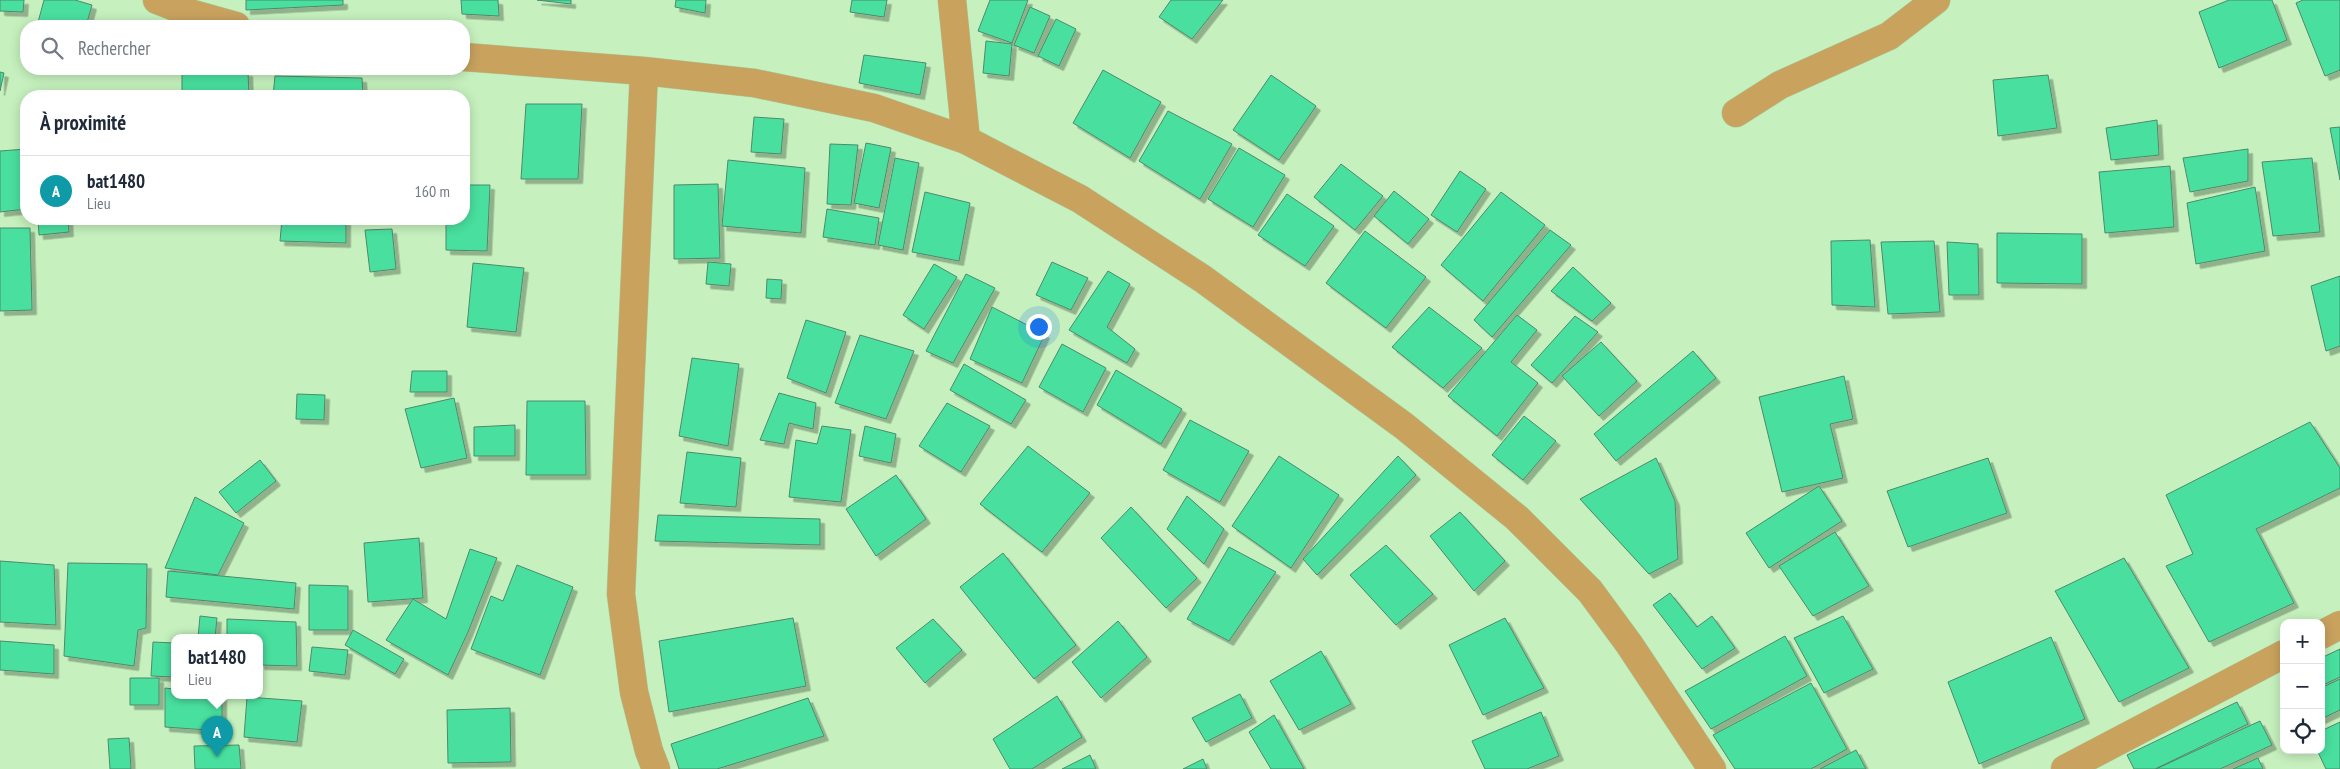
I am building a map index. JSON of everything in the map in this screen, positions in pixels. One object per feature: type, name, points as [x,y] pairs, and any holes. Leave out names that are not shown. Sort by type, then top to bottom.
[{"type":"street","points":[[157,0],[214,20]]},
{"type":"street","points":[[952,0],[966,140]]},
{"type":"street","points":[[1736,113],[1780,85],[1889,36],[1936,0]]},
{"type":"street","points":[[470,57],[644,71],[754,83],[874,108],[966,140],[1080,199],[1203,279],[1404,426],[1517,518],[1590,591],[1629,644],[1712,769]]},
{"type":"street","points":[[644,71],[622,594],[634,692],[649,751],[656,769]]},
{"type":"street","points":[[2325,633],[2340,625]]},
{"type":"street","points":[[2064,769],[2280,656]]},
{"type":"building","points":[[0,0],[24,0],[23,12],[0,11]]},
{"type":"building","points":[[44,0],[75,0],[92,5],[88,20],[39,20]]},
{"type":"building","points":[[246,0],[343,0],[343,5],[246,10]]},
{"type":"building","points":[[461,0],[498,0],[499,16],[462,14]]},
{"type":"building","points":[[537,0],[571,0],[571,4]]},
{"type":"building","points":[[676,0],[706,0],[705,13],[675,7]]},
{"type":"building","points":[[852,0],[887,0],[884,17],[850,12]]},
{"type":"building","points":[[990,0],[1028,0],[1012,43],[978,31]]},
{"type":"building","points":[[1171,0],[1223,0],[1192,39],[1159,17]]},
{"type":"building","points":[[2229,0],[2272,0],[2287,40],[2219,68],[2199,12]]},
{"type":"building","points":[[2303,0],[2340,0],[2340,70],[2325,76],[2296,3]]},
{"type":"building","points":[[1030,7],[1050,16],[1034,53],[1014,45]]},
{"type":"building","points":[[1056,19],[1076,29],[1059,66],[1038,56]]},
{"type":"building","points":[[986,41],[1012,44],[1009,76],[983,73]]},
{"type":"building","points":[[864,55],[926,63],[920,95],[859,83]]},
{"type":"building","points":[[1103,70],[1161,102],[1130,158],[1073,123]]},
{"type":"building","points":[[0,72],[4,73],[0,91]]},
{"type":"building","points":[[182,75],[248,75],[249,90],[182,90]]},
{"type":"building","points":[[1271,75],[1316,106],[1279,160],[1233,130]]},
{"type":"building","points":[[2048,75],[2057,128],[1998,136],[1993,80]]},
{"type":"building","points":[[275,76],[362,78],[363,90],[274,90]]},
{"type":"building","points":[[526,104],[582,104],[578,179],[521,179]]},
{"type":"building","points":[[1168,111],[1232,144],[1200,199],[1139,161]]},
{"type":"building","points":[[754,117],[784,119],[781,154],[751,152]]},
{"type":"building","points":[[2157,120],[2159,155],[2111,160],[2106,128]]},
{"type":"building","points":[[2340,127],[2340,180],[2330,128]]},
{"type":"building","points":[[866,143],[891,148],[879,208],[854,203]]},
{"type":"building","points":[[830,144],[858,145],[851,205],[827,204]]},
{"type":"building","points":[[1239,148],[1285,175],[1253,227],[1208,199]]},
{"type":"building","points":[[20,149],[20,210],[0,212],[0,151]]},
{"type":"building","points":[[2248,149],[2248,181],[2190,192],[2183,158]]},
{"type":"building","points":[[895,158],[919,163],[903,250],[878,245]]},
{"type":"building","points":[[2312,158],[2320,232],[2273,236],[2262,162]]},
{"type":"building","points":[[728,160],[805,168],[801,233],[722,226]]},
{"type":"building","points":[[1341,164],[1383,196],[1355,230],[1314,197]]},
{"type":"building","points":[[2170,166],[2174,227],[2105,233],[2099,172]]},
{"type":"building","points":[[1460,171],[1486,189],[1457,232],[1431,215]]},
{"type":"building","points":[[718,184],[720,258],[674,259],[674,185]]},
{"type":"building","points":[[470,185],[490,185],[487,251],[446,250],[446,225],[470,225]]},
{"type":"building","points":[[2255,187],[2265,251],[2196,264],[2187,203]]},
{"type":"building","points":[[1394,191],[1429,219],[1408,244],[1374,216]]},
{"type":"building","points":[[925,192],[970,203],[959,261],[912,252]]},
{"type":"building","points":[[1501,192],[1545,225],[1483,301],[1441,265]]},
{"type":"building","points":[[1287,194],[1334,226],[1305,266],[1258,235]]},
{"type":"building","points":[[827,209],[879,218],[875,245],[823,237]]},
{"type":"building","points":[[38,225],[68,225],[69,232],[39,235]]},
{"type":"building","points":[[281,225],[346,225],[346,243],[280,241]]},
{"type":"building","points":[[0,228],[30,228],[32,310],[0,311]]},
{"type":"building","points":[[392,229],[396,269],[370,272],[365,230]]},
{"type":"building","points":[[1550,230],[1571,245],[1492,337],[1474,320]]},
{"type":"building","points":[[1365,231],[1426,277],[1386,328],[1326,283]]},
{"type":"building","points":[[1997,233],[2082,234],[2082,284],[1997,283]]},
{"type":"building","points":[[1870,240],[1875,307],[1832,305],[1831,241]]},
{"type":"building","points":[[1934,241],[1940,312],[1888,314],[1881,242]]},
{"type":"building","points":[[1947,242],[1978,244],[1979,295],[1949,295]]},
{"type":"building","points":[[708,262],[731,264],[729,286],[706,284]]},
{"type":"building","points":[[1052,262],[1088,278],[1071,310],[1036,295]]},
{"type":"building","points":[[473,263],[524,268],[516,332],[467,327]]},
{"type":"building","points":[[934,264],[957,277],[924,329],[903,315]]},
{"type":"building","points":[[1573,267],[1611,303],[1592,321],[1551,291]]},
{"type":"building","points":[[1108,271],[1130,284],[1107,327],[1135,349],[1127,363],[1069,330]]},
{"type":"building","points":[[966,274],[995,288],[953,363],[926,351]]},
{"type":"building","points":[[2340,276],[2340,346],[2326,351],[2311,286]]},
{"type":"building","points":[[767,279],[782,280],[781,299],[766,298]]},
{"type":"building","points":[[992,307],[1045,334],[1022,383],[970,359]]},
{"type":"building","points":[[1429,307],[1482,348],[1443,388],[1392,347]]},
{"type":"building","points":[[1517,315],[1537,330],[1511,362],[1538,383],[1497,436],[1448,396]]},
{"type":"building","points":[[1575,316],[1598,332],[1552,383],[1531,365]]},
{"type":"building","points":[[806,320],[846,332],[826,393],[787,378]]},
{"type":"building","points":[[860,335],[914,351],[886,419],[835,403]]},
{"type":"building","points":[[1601,342],[1637,381],[1599,416],[1562,376]]},
{"type":"building","points":[[1062,344],[1106,368],[1083,412],[1039,387]]},
{"type":"building","points":[[1693,351],[1716,378],[1616,461],[1594,434]]},
{"type":"building","points":[[692,358],[739,364],[728,446],[679,436]]},
{"type":"building","points":[[964,364],[1026,400],[1011,424],[950,390]]},
{"type":"building","points":[[1116,370],[1182,409],[1161,444],[1097,405]]},
{"type":"building","points":[[412,371],[447,371],[447,392],[410,392]]},
{"type":"building","points":[[1844,376],[1853,419],[1830,424],[1843,478],[1782,492],[1759,397]]},
{"type":"building","points":[[779,393],[816,403],[813,429],[789,423],[784,444],[760,440]]},
{"type":"building","points":[[297,394],[325,395],[324,420],[296,419]]},
{"type":"building","points":[[454,398],[467,458],[421,468],[405,409]]},
{"type":"building","points":[[527,401],[585,401],[586,475],[526,475]]},
{"type":"building","points":[[947,403],[990,426],[961,472],[919,446]]},
{"type":"building","points":[[1524,416],[1556,441],[1523,480],[1492,455]]},
{"type":"building","points":[[1190,420],[1249,451],[1220,502],[1163,470]]},
{"type":"building","points":[[2310,422],[2340,468],[2340,488],[2256,529],[2294,603],[2209,642],[2166,566],[2193,554],[2166,495]]},
{"type":"building","points":[[515,425],[515,456],[474,456],[474,427]]},
{"type":"building","points":[[822,426],[851,430],[841,502],[789,497],[796,440],[817,444]]},
{"type":"building","points":[[865,426],[896,434],[891,463],[859,456]]},
{"type":"building","points":[[1028,446],[1090,493],[1042,552],[980,504]]},
{"type":"building","points":[[687,452],[741,458],[736,507],[680,503]]},
{"type":"building","points":[[1279,456],[1339,495],[1291,568],[1232,526]]},
{"type":"building","points":[[1398,456],[1416,475],[1317,575],[1303,559]]},
{"type":"building","points":[[1656,458],[1675,501],[1678,559],[1649,574],[1580,499]]},
{"type":"building","points":[[1988,458],[2007,513],[1908,547],[1887,491]]},
{"type":"building","points":[[260,460],[276,481],[236,513],[219,492]]},
{"type":"building","points":[[896,475],[926,519],[876,556],[846,509]]},
{"type":"building","points":[[1819,486],[1842,521],[1769,568],[1746,533]]},
{"type":"building","points":[[1187,496],[1224,529],[1204,564],[1167,529]]},
{"type":"building","points":[[195,497],[244,523],[218,575],[165,568]]},
{"type":"building","points":[[1131,507],[1197,578],[1166,608],[1101,538]]},
{"type":"building","points":[[1460,512],[1505,561],[1474,591],[1430,536]]},
{"type":"building","points":[[658,515],[820,519],[820,545],[655,541]]},
{"type":"building","points":[[1835,532],[1869,586],[1813,616],[1779,566]]},
{"type":"building","points":[[419,538],[423,598],[368,602],[364,543]]},
{"type":"building","points":[[1386,545],[1433,594],[1396,625],[1350,575]]},
{"type":"building","points":[[1229,547],[1276,572],[1229,641],[1187,619]]},
{"type":"building","points":[[470,549],[497,558],[468,632],[448,675],[386,640],[413,599],[446,619]]},
{"type":"building","points":[[1003,553],[1076,645],[1034,679],[960,587]]},
{"type":"building","points":[[2124,558],[2189,668],[2119,702],[2055,591]]},
{"type":"building","points":[[0,561],[54,565],[56,625],[0,622]]},
{"type":"building","points":[[68,563],[147,564],[146,628],[138,630],[134,666],[64,656]]},
{"type":"building","points":[[517,565],[573,587],[540,675],[471,649],[491,596],[503,601]]},
{"type":"building","points":[[168,571],[296,583],[294,609],[166,597]]},
{"type":"building","points":[[309,585],[348,586],[348,630],[309,630]]},
{"type":"building","points":[[1670,593],[1697,627],[1712,616],[1735,648],[1702,669],[1653,605]]},
{"type":"building","points":[[200,616],[217,618],[215,634],[198,634]]},
{"type":"building","points":[[1843,616],[1873,669],[1824,693],[1794,638]]},
{"type":"building","points":[[793,618],[806,686],[669,712],[659,641]]},
{"type":"building","points":[[1505,618],[1544,688],[1483,715],[1449,645]]},
{"type":"building","points":[[227,619],[296,622],[297,666],[263,665],[263,634],[227,634]]},
{"type":"building","points":[[933,619],[962,650],[925,683],[896,648]]},
{"type":"building","points":[[1118,621],[1147,657],[1101,698],[1072,662]]},
{"type":"building","points":[[353,630],[404,659],[395,674],[345,645]]},
{"type":"building","points":[[1785,636],[1807,676],[1711,729],[1685,691]]},
{"type":"building","points":[[2051,637],[2085,719],[1979,764],[1948,682]]},
{"type":"building","points":[[0,641],[54,645],[54,674],[0,670]]},
{"type":"building","points":[[153,642],[171,643],[171,677],[151,676]]},
{"type":"building","points":[[312,647],[348,650],[345,675],[309,671]]},
{"type":"building","points":[[2340,649],[2340,677],[2325,684],[2325,664],[2325,656]]},
{"type":"building","points":[[1321,651],[1351,704],[1299,730],[1270,681]]},
{"type":"building","points":[[130,678],[159,678],[159,705],[130,705]]},
{"type":"building","points":[[2340,679],[2340,710],[2325,717],[2325,709],[2325,686]]},
{"type":"building","points":[[1811,683],[1847,749],[1811,769],[1735,769],[1713,735]]},
{"type":"building","points":[[165,688],[171,689],[171,699],[222,699],[222,731],[165,727]]},
{"type":"building","points":[[1240,694],[1252,718],[1206,742],[1192,718]]},
{"type":"building","points":[[1057,696],[1082,737],[1032,769],[1010,769],[993,739]]},
{"type":"building","points":[[808,698],[824,736],[717,769],[679,769],[671,744]]},
{"type":"building","points":[[247,699],[302,701],[297,742],[244,737]]},
{"type":"building","points":[[2237,702],[2248,724],[2155,769],[2134,769],[2127,755]]},
{"type":"building","points":[[510,708],[511,762],[448,763],[447,710]]},
{"type":"building","points":[[1541,712],[1559,756],[1527,769],[1485,769],[1472,741]]},
{"type":"building","points":[[1274,715],[1304,769],[1271,769],[1249,732]]},
{"type":"building","points":[[2260,721],[2272,745],[2220,769],[2156,769]]},
{"type":"building","points":[[2340,722],[2340,769],[2326,769],[2319,754],[2325,754],[2325,729]]},
{"type":"building","points":[[129,738],[131,769],[110,769],[108,739]]},
{"type":"building","points":[[239,745],[241,769],[195,769],[194,746]]},
{"type":"building","points":[[1856,750],[1866,769],[1820,769]]},
{"type":"building","points":[[1090,755],[1096,769],[1062,769]]},
{"type":"building","points":[[2258,758],[2263,769],[2233,769]]},
{"type":"building","points":[[1203,759],[1207,769],[1183,769]]},
{"type":"place","name":"bat1480","points":[[217,757]]}]
